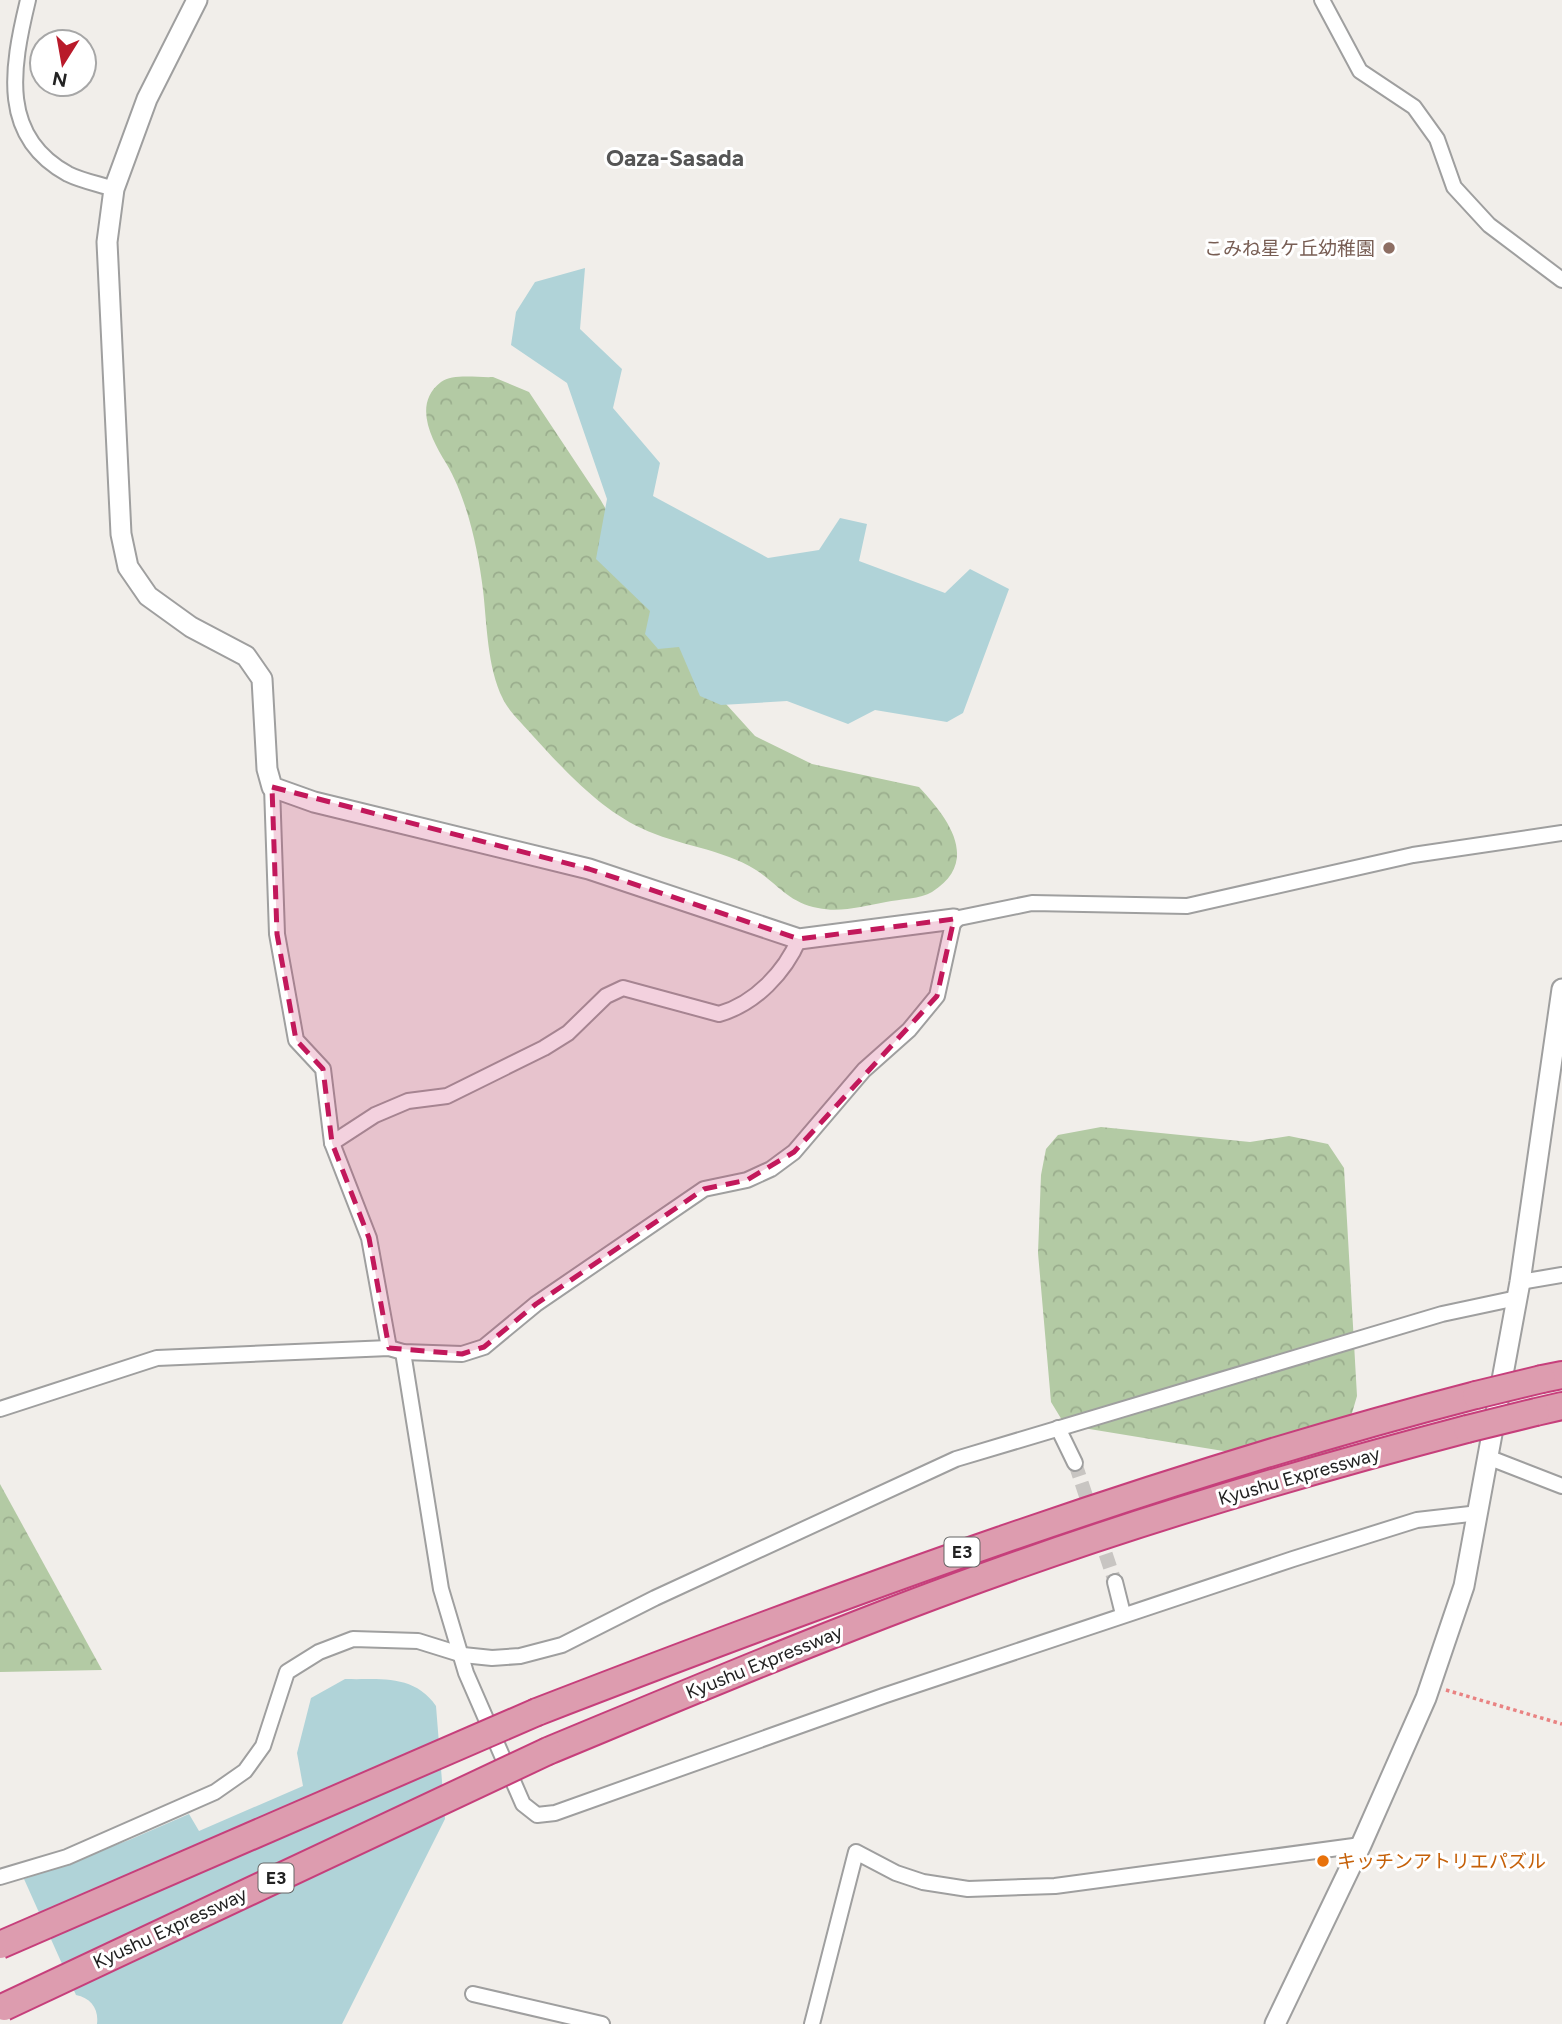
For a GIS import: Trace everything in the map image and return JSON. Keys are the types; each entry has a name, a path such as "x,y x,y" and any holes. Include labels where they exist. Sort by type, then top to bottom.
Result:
{"highway":[{"name":"Kyushu Expressway","path":"0,1945 537,1712 996,1540 1221,1466 1476,1395 1552,1377"},
{"name":"Kyushu Expressway","path":"2,2008 548,1751 761,1662 1007,1569 1229,1496 1466,1429 1562,1406"}],"street":[{"path":"28,0 16,47 9,105 16,132 40,158 68,174 114,189"},
{"path":"197,0 147,99 114,189 107,242 121,534 128,566 148,596 191,627 246,656 262,679 267,769 272,787 277,934 296,1040 323,1069 332,1143 369,1238 388,1348"},
{"path":"1322,0 1360,71 1413,107 1437,139 1454,187 1489,225 1562,281"},
{"path":"272,787 314,802 589,869 799,939 954,919 1032,902 1187,906 1413,855 1562,832"},
{"path":"0,1409 157,1358 388,1348 403,1352 462,1354 484,1347 536,1304 704,1189 747,1180 771,1169 794,1152 864,1070 909,1030 937,996 954,919"},
{"path":"332,1143 375,1115 408,1101 447,1096 544,1048 568,1032 606,996 623,988 719,1014 733,1010 754,996 789,962 799,939"},
{"path":"1275,2024 1361,1845 1430,1685 1464,1586 1490,1458 1519,1290 1562,989"},
{"path":"0,1877 67,1857 215,1792 245,1771 263,1746 288,1672 319,1652 353,1639 418,1641 463,1655 492,1658 520,1656 562,1645 655,1598 956,1459 1442,1314 1562,1275"},
{"path":"403,1352 441,1589 466,1672 523,1804 537,1815 555,1813 625,1786 1123,1614 1417,1520 1479,1513"},
{"path":"1058,1428 1075,1463"},
{"path":"1490,1458 1562,1486"},
{"path":"1115,1582 1123,1614"},
{"path":"812,2024 856,1852 896,1873 923,1882 968,1889 1055,1886 1361,1845"},
{"path":"473,1994 602,2024"}],"path":[{"path":"1430,1685 1562,1724"}],"highlighted area":[{"path":"272,787 589,869 799,939 954,919 937,996 794,1152 747,1180 704,1189 536,1304 484,1347 462,1354 389,1348 369,1238 332,1143 323,1069 296,1040 277,934"}],"green space":[{"path":"493,377 529,392 600,499 707,683 755,736 812,764 919,787 940,812 955,840 955,867 947,880 927,894 843,909 826,909 799,902 743,863 655,834 626,820 583,787 517,718 503,699 494,673 488,645 481,574 470,524 460,492 435,444 426,411 432,391 446,379"},
{"path":"1101,1127 1250,1142 1289,1136 1328,1144 1344,1168 1357,1396 1341,1451 1324,1462 1278,1460 1065,1425 1051,1402 1038,1253 1041,1175 1046,1149 1058,1135"},
{"path":"0,1484 102,1670 0,1672"}],"water":[{"path":"585,268 580,329 622,369 613,408 660,463 653,496 768,558 819,550 840,518 867,524 859,561 945,593 970,569 1009,589 963,713 947,722 875,710 848,724 787,701 721,705 700,696 679,647 658,649 645,634 650,611 596,559 607,499 567,383 511,345 516,312 535,282"},
{"path":"345,1679 407,1684 417,1688 436,1706 445,1819 342,2024 97,2024 93,2005 76,1995 24,1879 129,1840 189,1814 199,1831 303,1786 297,1753 311,1698"}],"tunnel":[{"path":"1075,1463 1092,1514"},
{"path":"1099,1534 1115,1582"}],"place":[{"name":"こみね星ケ丘幼稚園","path":"1389,248"},
{"name":"キッチンアトリエパズル","path":"1323,1861"}],"district":[{"name":"Oaza-Sasada","path":"675,158"}]}
